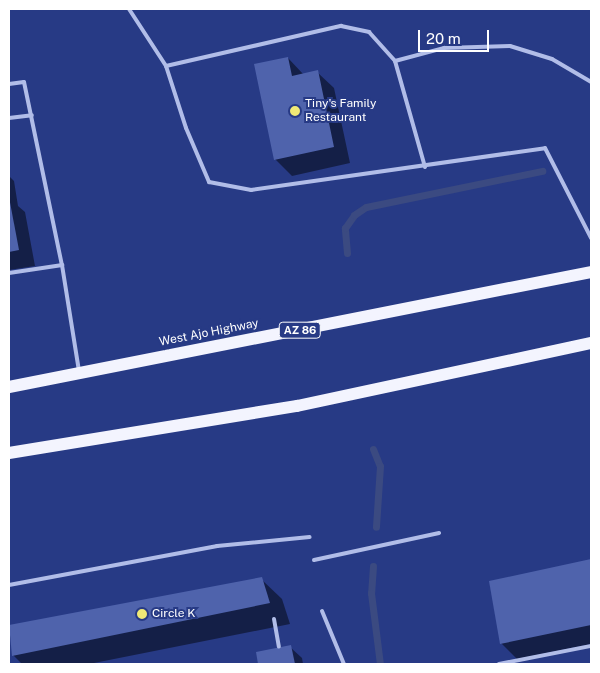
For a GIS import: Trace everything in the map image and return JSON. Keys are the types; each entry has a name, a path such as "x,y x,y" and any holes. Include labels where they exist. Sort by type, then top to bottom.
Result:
{"main road":[{"name":"West Ajo Highway","path":"9,387 591,272"},
{"path":"9,453 297,406 591,343"}],"lane":[{"path":"129,9 166,66 186,128 209,182 251,190 425,167 545,148 591,238"},
{"path":"166,66 341,26 369,32 395,61 425,167"},
{"path":"395,61 444,48 510,46 552,59 591,82"},
{"path":"9,84 24,82 32,115 62,265 79,373"},
{"path":"9,118 32,115"},
{"path":"9,273 62,265"},
{"path":"314,560 439,533"},
{"path":"9,585 217,546 310,537"},
{"path":"322,611 344,664"},
{"path":"274,619 279,647"},
{"path":"500,664 591,646"}],"building":[{"name":"Tiny's Family Restaurant","path":"288,57 292,76 318,70 334,147 274,160 254,64"},
{"path":"9,197 19,250 9,252"},
{"path":"591,559 591,625 500,644 489,581"},
{"name":"Circle K","path":"262,577 270,603 12,656 9,625"},
{"path":"291,645 295,664 258,664 256,652"}],"waterway":[{"path":"347,253 345,228 354,215 366,207 542,171"},
{"path":"373,449 380,466 376,527"},
{"path":"373,566 371,593 380,664"}],"place":[{"name":"Tiny's Family Restaurant","path":"295,111"},
{"name":"Circle K","path":"142,614"}]}
